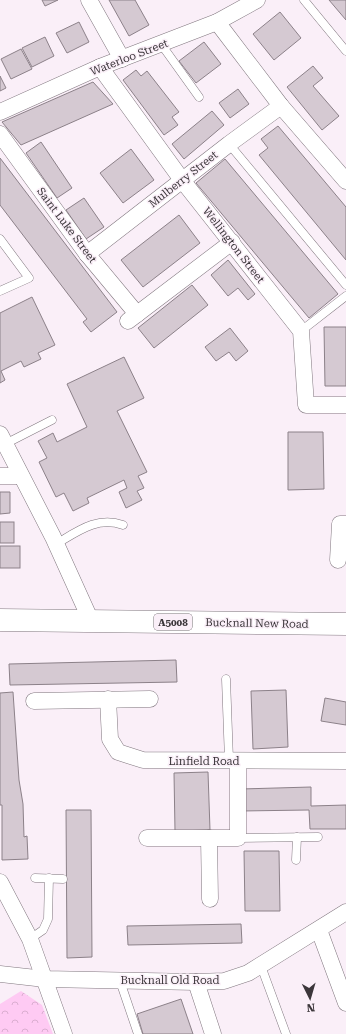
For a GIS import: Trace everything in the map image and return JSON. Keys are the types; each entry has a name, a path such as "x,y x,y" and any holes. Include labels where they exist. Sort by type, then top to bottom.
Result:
{"main road":[{"name":"Bucknall New Road","path":"0,620 346,624"}],"street":[{"path":"89,0 122,59"},
{"name":"Waterloo Street","path":"0,112 100,67 217,22 251,1"},
{"path":"217,22 281,106 346,181"},
{"name":"Wellington Street","path":"100,67 182,180 301,331"},
{"name":"Mulberry Street","path":"87,254 229,144 281,106"},
{"name":"Saint Luke Street","path":"0,134 133,317 232,242"},
{"path":"301,331 306,405 346,405"},
{"path":"2,439 56,544 91,621"},
{"path":"0,476 20,476"},
{"path":"338,560 340,524 346,524"},
{"name":"Linfield Road","path":"108,699 110,739 118,752 143,760 346,761"},
{"path":"34,701 150,699"},
{"path":"147,838 238,838 233,760"},
{"path":"209,838 210,899"},
{"path":"0,882 30,939 64,1034"},
{"name":"Bucknall Old Road","path":"0,974 45,979 196,982 224,981 248,973 261,966 346,912"},
{"path":"319,930 346,1003"},
{"path":"196,982 213,1034"}],"lane":[{"path":"304,0 346,51"},
{"path":"161,44 199,97"},
{"path":"229,144 346,285"},
{"path":"0,239 29,278 0,291"},
{"path":"301,331 346,296"},
{"path":"2,439 52,420"},
{"path":"56,544 95,522 114,521 123,525"},
{"path":"226,679 233,760"},
{"path":"296,860 297,837"},
{"path":"238,838 318,837"},
{"path":"35,878 63,879"},
{"path":"30,939 43,930 48,919 49,878"},
{"path":"261,966 286,1034"},
{"path":"120,980 138,1034"}],"green space":[{"path":"21,991 42,1005 53,1034 0,1034 0,1004"}],"building":[{"path":"42,0 58,0 45,6"},
{"path":"109,0 135,0 149,25 129,36"},
{"path":"329,0 346,0 346,20"},
{"path":"280,12 301,38 274,60 253,34"},
{"path":"79,22 89,42 67,53 56,33"},
{"path":"45,37 54,56 32,67 22,48"},
{"path":"204,42 221,64 196,83 179,61"},
{"path":"21,49 32,69 11,79 1,59"},
{"path":"313,66 323,78 313,86 339,116 322,130 287,87"},
{"path":"136,70 141,76 147,71 179,112 172,117 178,125 164,135 123,80"},
{"path":"0,76 6,88 0,91"},
{"path":"93,82 113,104 21,145 2,122"},
{"path":"238,89 249,104 230,118 219,103"},
{"path":"212,111 224,125 184,159 172,144"},
{"path":"278,126 346,207 346,260 259,155 268,148 261,139"},
{"path":"41,142 72,188 57,198 26,153"},
{"path":"131,149 154,180 123,203 100,173"},
{"path":"0,158 117,312 91,332 83,322 87,319 0,205"},
{"path":"225,159 338,294 309,318 196,183"},
{"path":"84,198 104,227 86,239 66,210"},
{"path":"179,215 200,243 143,287 121,260"},
{"path":"228,260 255,294 248,300 238,288 228,296 211,275"},
{"path":"192,285 208,305 154,348 138,328"},
{"path":"32,297 55,345 38,353 41,359 24,367 21,361 1,371 5,380 0,383 0,313"},
{"path":"324,327 346,327 346,386 325,386"},
{"path":"230,328 248,351 236,361 229,352 216,361 205,347"},
{"path":"124,357 144,398 117,411 147,472 138,476 144,488 137,491 142,500 126,508 119,492 127,488 124,480 87,498 89,503 73,511 64,493 56,497 39,462 47,458 38,441 53,433 57,442 87,427 67,384"},
{"path":"288,432 323,432 324,489 288,490"},
{"path":"0,492 10,492 10,513 0,514"},
{"path":"0,522 14,522 14,543 0,543"},
{"path":"0,546 20,546 20,568 0,568"},
{"path":"176,660 177,682 10,685 9,664"},
{"path":"286,690 288,747 253,749 251,691"},
{"path":"13,692 19,780 23,804 24,837 27,836 28,859 2,860 2,805 0,805 0,693"},
{"path":"325,698 346,702 346,725 321,721"},
{"path":"208,772 210,830 175,831 174,773"},
{"path":"311,787 311,806 346,805 346,829 310,829 309,810 241,811 241,789"},
{"path":"66,810 91,810 92,957 67,958"},
{"path":"244,851 279,851 280,911 245,911"},
{"path":"241,924 242,943 128,945 127,926"},
{"path":"181,999 193,1034 143,1034 137,1014"}]}
